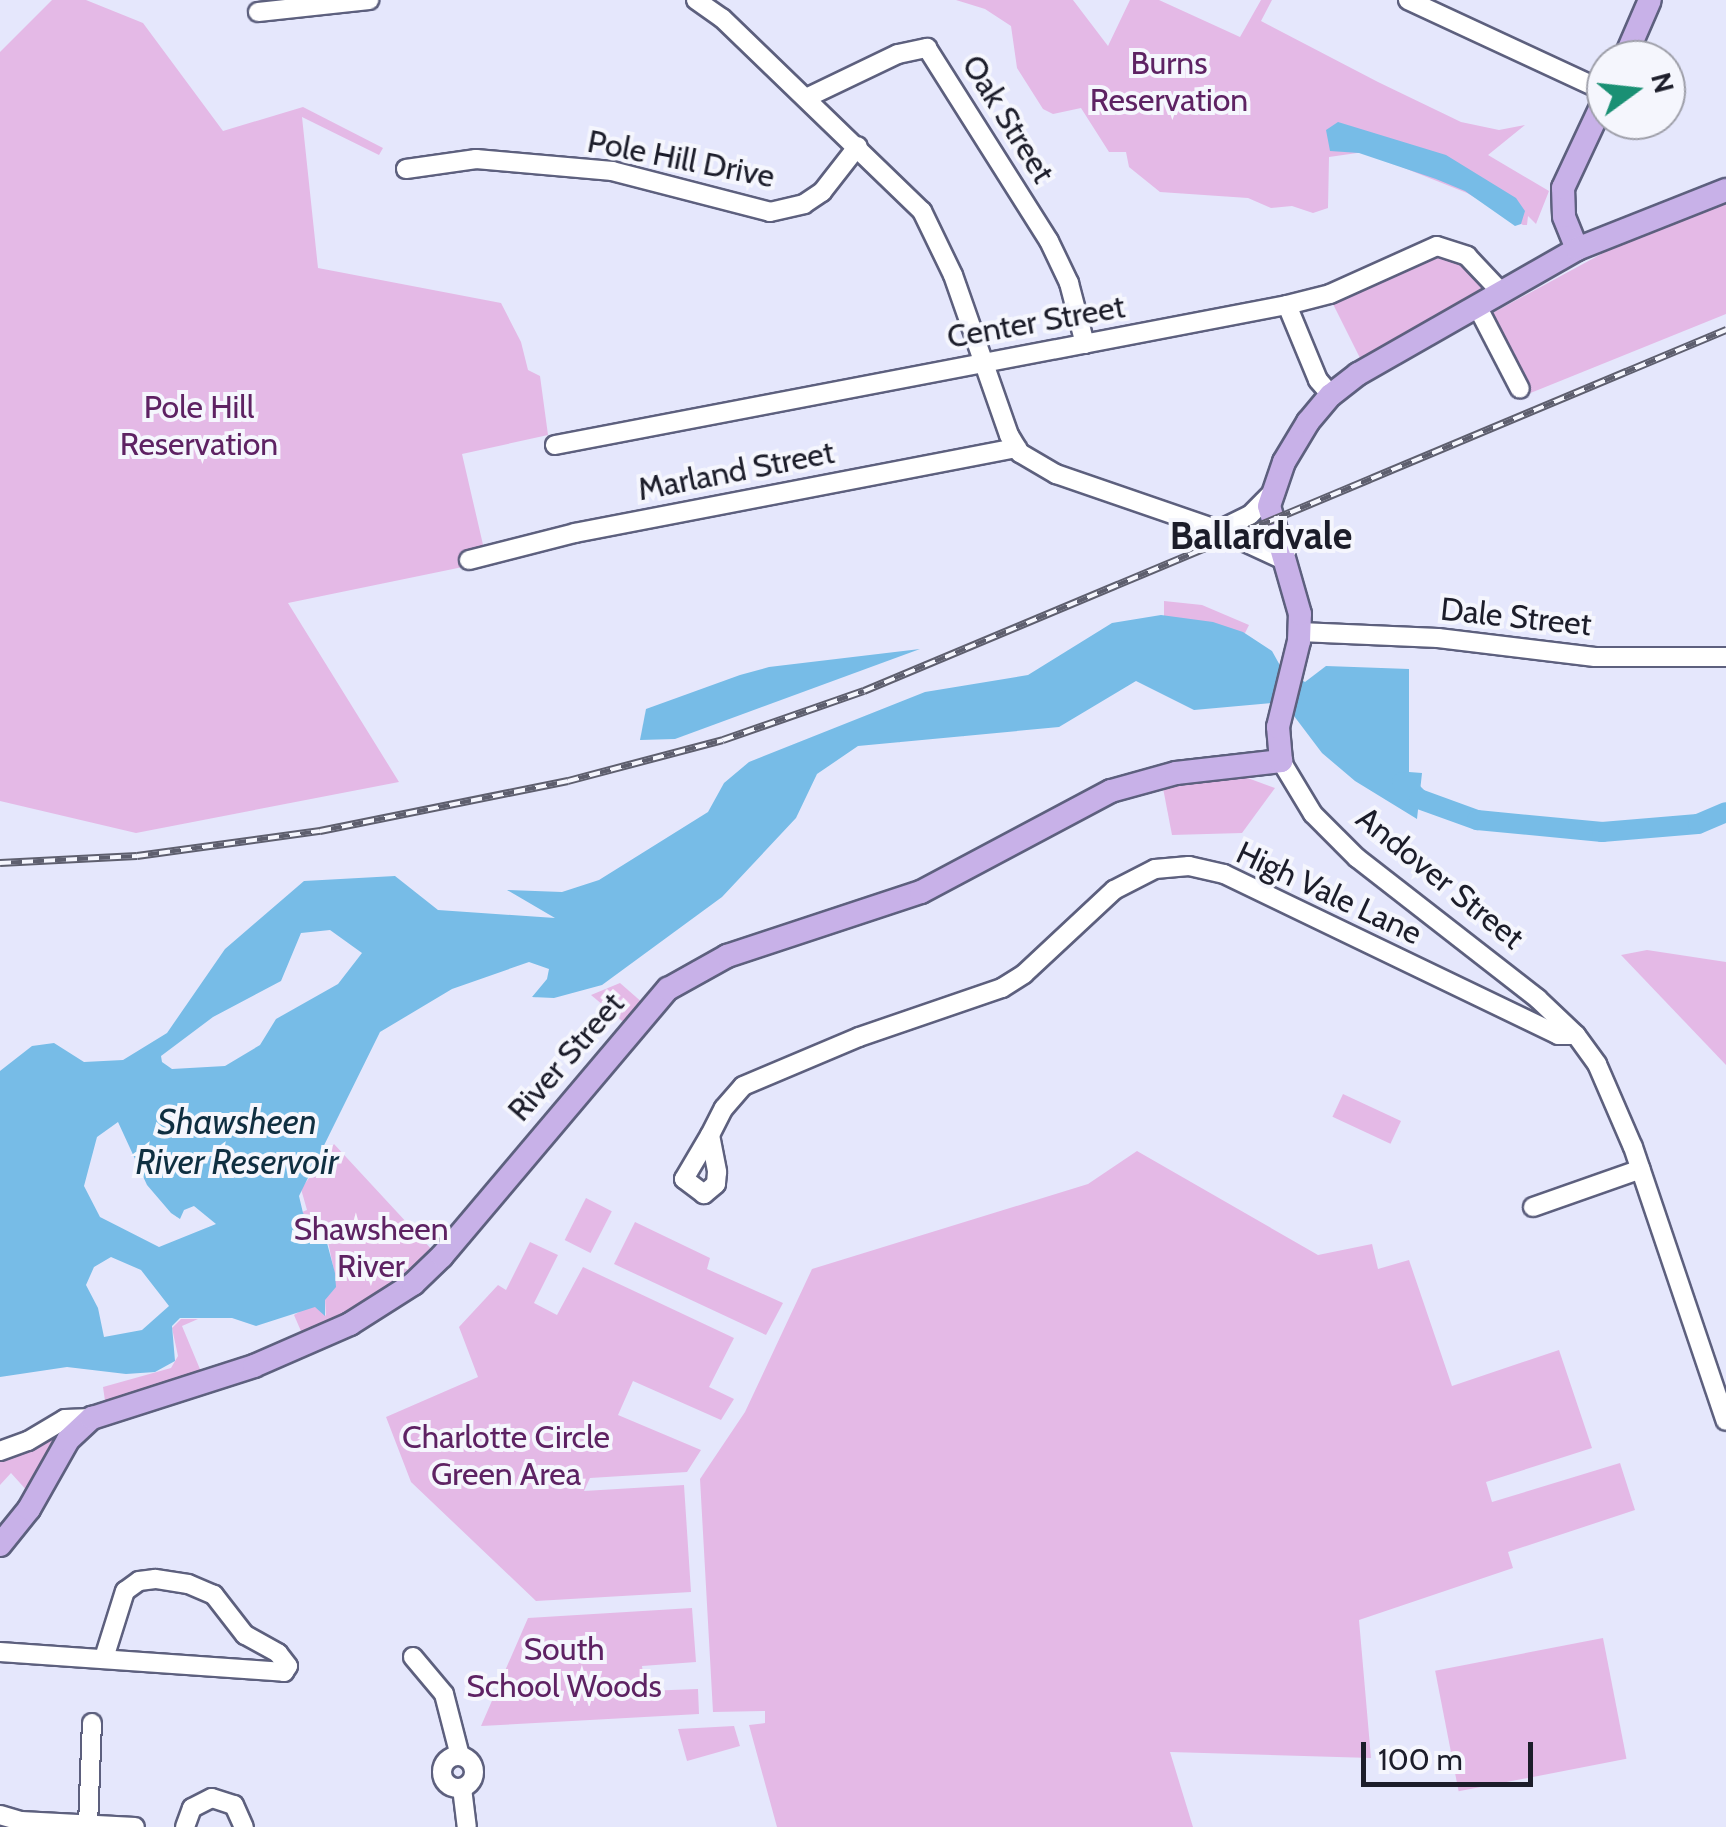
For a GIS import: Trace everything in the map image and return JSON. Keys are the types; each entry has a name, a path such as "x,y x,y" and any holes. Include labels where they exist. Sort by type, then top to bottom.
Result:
{"main road":[{"path":"1633,40 1650,0"},
{"path":"1577,249 1564,216 1564,188 1586,139"},
{"path":"1270,495 1294,443 1331,395 1368,367 1577,249 1726,190"},
{"name":"Andover Street","path":"1270,495 1270,516 1299,602 1300,632 1280,712 1277,740 1281,761"},
{"name":"River Street","path":"92,1418 254,1366 336,1331 396,1297 442,1256 668,989 708,965 920,892 1122,787 1176,773 1281,761"},
{"path":"0,1544 29,1509 68,1440 92,1418"}],"street":[{"path":"258,12 333,7 368,0"},
{"path":"696,0 722,18 892,178 934,230 1017,448 1056,474 1219,530 1286,561"},
{"path":"1408,0 1586,85"},
{"name":"Oak Street","path":"806,98 898,54 927,48 1049,242 1069,283 1085,344"},
{"name":"Pole Hill Drive","path":"406,169 476,159 612,171 770,212 804,204 822,192 858,146"},
{"name":"Center Street","path":"555,445 1287,305 1330,294 1437,246 1466,256 1501,292"},
{"path":"1287,305 1317,378 1331,395"},
{"path":"1477,306 1520,389"},
{"name":"Marland Street","path":"469,560 594,529 1017,448"},
{"path":"1219,530 1250,515 1270,495"},
{"name":"Dale Street","path":"1300,632 1438,638 1595,657 1726,657"},
{"name":"Andover Street","path":"1281,761 1302,799 1357,858 1521,985 1576,1035 1603,1076 1641,1169 1726,1421"},
{"name":"High Vale Lane","path":"710,1134 717,1172 711,1192 704,1194 684,1179 724,1108 743,1086 859,1037 1002,988 1024,974 1114,890 1155,869 1189,866 1224,874 1558,1035 1576,1035"},
{"path":"1533,1207 1641,1169"},
{"path":"0,1451 28,1442 65,1419 92,1418"},
{"path":"0,1652 284,1672 288,1666 285,1659 245,1635 219,1600 177,1581 139,1580 125,1591 104,1658"},
{"path":"414,1657 448,1703 460,1756 470,1760 475,1772 472,1781 462,1788 467,1827"},
{"path":"88,1824 92,1722"},
{"path":"186,1827 192,1808 212,1798 234,1805 244,1827"},
{"path":"0,1815 21,1821 135,1827"}],"green space":[{"name":"Pole Hill Reservation","path":"52,0 86,0 143,23 223,131 303,107 383,148 379,155 302,117 318,268 501,303 521,342 528,370 540,376 548,435 462,454 487,562 288,603 399,782 136,833 0,801 0,52"},
{"name":"Burns Reservation","path":"956,0 1073,0 1108,46 1130,0 1159,0 1240,37 1261,0 1272,0 1261,21 1378,82 1461,122 1499,130 1525,125 1488,155 1549,191 1536,224 1528,216 1527,225 1523,225 1467,193 1364,152 1329,157 1328,208 1313,213 1292,206 1271,208 1248,198 1160,192 1129,167 1126,152 1109,152 1081,108 1053,114 1043,109 1017,68 1011,26 985,9"},
{"path":"1726,204 1726,314 1528,394 1487,316 1616,246"},
{"path":"1433,254 1461,263 1485,292 1361,360 1333,304"},
{"path":"1164,601 1202,605 1249,625 1245,633 1164,617"},
{"path":"1245,777 1275,788 1242,833 1172,835 1163,788"},
{"path":"1647,950 1726,962 1726,1065 1621,955"},
{"path":"620,983 644,1004 627,1025 591,995"},
{"path":"1343,1094 1401,1121 1390,1144 1332,1117"},
{"name":"Shawsheen River","path":"334,1144 434,1252 418,1267 304,1338 294,1315 315,1302 326,1316 325,1299 336,1280 327,1237 309,1228 302,1212 307,1210 301,1189"},
{"path":"1137,1151 1318,1255 1372,1244 1378,1269 1409,1260 1452,1386 1559,1350 1592,1448 1486,1482 1492,1502 1620,1463 1635,1510 1508,1552 1513,1568 1359,1620 1371,1758 1170,1752 1193,1827 777,1827 749,1725 765,1723 765,1711 713,1712 700,1479 745,1412 812,1269 1088,1184"},
{"path":"586,1198 612,1211 591,1253 565,1240"},
{"path":"635,1222 710,1258 707,1269 783,1303 766,1335 614,1264"},
{"name":"Charlotte Circle Green Area","path":"530,1242 558,1255 534,1303 557,1315 583,1267 734,1338 709,1387 734,1399 721,1420 633,1381 618,1415 701,1450 687,1472 590,1478 584,1491 684,1485 691,1592 536,1601 411,1482 386,1417 478,1377 459,1327 498,1285 506,1290"},
{"path":"181,1319 198,1319 182,1326 202,1374 105,1401 103,1387 171,1368 178,1356 172,1328"},
{"path":"73,1421 29,1493 11,1473 0,1485 0,1444"},
{"name":"South School Woods","path":"692,1608 696,1662 642,1666 645,1691 698,1689 699,1714 481,1726 528,1618"},
{"path":"1603,1638 1626,1759 1459,1791 1435,1671"},
{"path":"734,1726 740,1746 687,1761 678,1729"}],"water":[{"path":"1338,122 1446,155 1516,198 1525,211 1521,224 1515,226 1465,191 1436,179 1359,153 1330,151 1326,130"},
{"name":"Shawsheen River Reservoir","path":"1161,615 1213,622 1243,632 1272,651 1282,669 1305,682 1326,666 1409,669 1409,772 1422,773 1417,819 1355,781 1322,753 1294,716 1273,703 1194,710 1136,681 1059,727 858,746 817,774 796,818 722,897 602,985 554,998 532,997 547,979 549,969 529,962 452,989 380,1032 299,1196 303,1213 327,1243 335,1273 336,1287 325,1300 325,1316 315,1307 256,1326 232,1318 180,1318 172,1326 175,1361 155,1372 126,1374 67,1367 0,1377 0,1071 32,1046 54,1043 84,1062 123,1060 167,1033 225,949 304,881 395,876 438,910 555,918 507,890 562,892 599,880 708,812 724,783 749,762 925,692 1028,675 1112,623","holes":["330,930 362,953 338,984 276,1019 260,1045 225,1066 172,1069 162,1062 161,1056 213,1017 281,981 301,933","118,1122 147,1185 171,1213 180,1219 184,1210 194,1206 216,1224 159,1247 100,1217 84,1186 97,1137","111,1257 141,1270 169,1306 142,1330 104,1337 98,1308 86,1285 94,1267"]},
{"path":"920,649 675,739 640,740 646,709 740,675 769,667"}],"waterway":[{"name":"Shawsheen River","path":"1402,782 1419,799 1477,820 1602,832 1698,824 1726,812"}],"railway":[{"path":"0,863 137,856 320,831 568,781 723,740 864,691 1726,330"}],"district":[{"name":"Ballardvale","path":"1261,536"}]}
